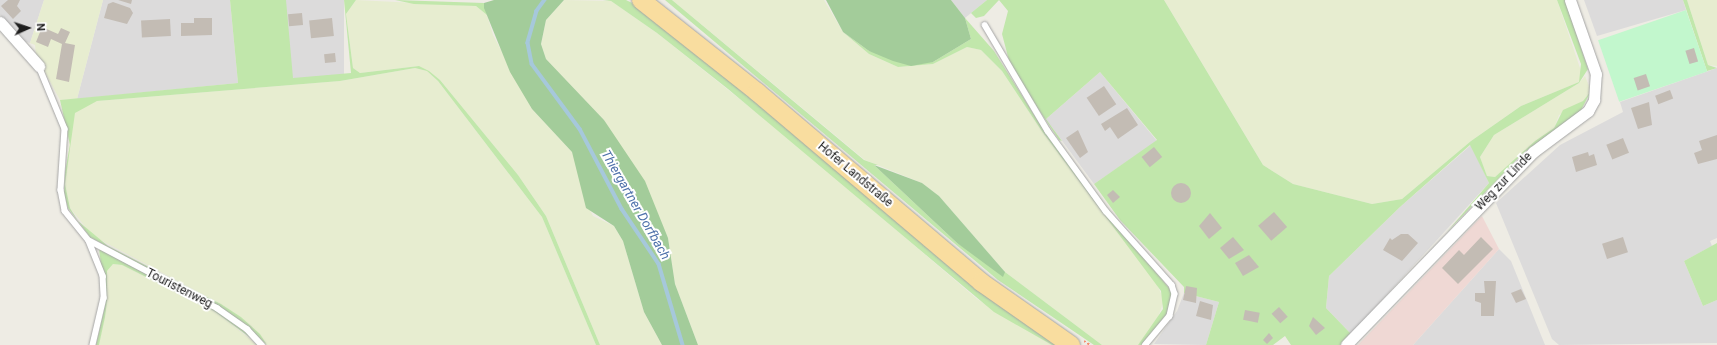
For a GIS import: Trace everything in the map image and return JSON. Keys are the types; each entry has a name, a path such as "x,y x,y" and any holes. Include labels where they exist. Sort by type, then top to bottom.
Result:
{"main road":[{"name":"Hofer Landstraße","path":"641,0 757,92 981,282 1071,345"}],"street":[{"name":"Weg zur Linde","path":"1346,345 1522,162 1588,111 1594,100 1596,74 1570,0"},
{"path":"0,22 39,66"}],"lane":[{"path":"985,25 1048,131 1106,211 1172,285 1175,294 1170,316 1146,345"},
{"path":"39,66 66,129 61,190 65,211 90,241 103,283 100,321 94,345"},
{"name":"Touristenweg","path":"90,241 217,308 247,329 262,345"}],"shaded area":[{"path":"0,0 44,0 30,43 23,41 0,15"},
{"path":"103,0 230,0 238,83 77,99"},
{"path":"286,0 344,0 344,78 286,78"},
{"path":"951,0 987,0 965,18"},
{"path":"1584,0 1683,0 1686,10 1597,36"},
{"path":"1717,68 1717,238 1710,241 1712,246 1684,261 1703,306 1717,300 1717,343 1559,345 1552,339 1496,203 1560,145 1623,112 1620,102"},
{"path":"1100,72 1157,141 1094,184 1046,119"},
{"path":"1471,145 1489,183 1351,334 1326,308 1329,276 1400,207"},
{"path":"1482,216 1499,249 1413,345 1358,345"},
{"path":"1499,249 1511,261 1545,345 1413,345"},
{"path":"1184,293 1219,302 1206,345 1154,344 1177,311"}],"green space":[{"path":"44,0 103,0 77,99 60,100 36,56 35,45 30,43"},
{"path":"230,0 286,0 293,78 351,73 344,0 356,0 346,14 353,68 360,73 419,66 429,71 440,80 518,175 546,216 600,345 596,345 542,217 438,81 427,71 415,68 340,81 97,101 75,113 65,184 70,208 78,221 108,246 221,304 241,317 260,334 267,345 241,321 90,237 68,208 64,195 65,172 70,145 60,100 238,83"},
{"path":"356,0 476,6 487,15 493,35 532,109 572,152 582,177 583,196 593,216 614,226 623,241 644,312 662,345 600,345 546,216 518,175 440,80 419,66 360,73 353,68 346,14"},
{"path":"395,0 484,3 487,15 476,6 414,4"},
{"path":"494,0 564,0 546,20 541,44 546,59 604,120 645,181 668,238 675,284 698,345 662,345 644,312 623,241 614,226 586,208 572,152 532,109 510,72 484,8 484,3"},
{"path":"564,0 611,1 657,33 796,144 977,299 1052,345 698,345 675,284 668,238 604,120 546,59 541,44 546,20"},
{"path":"603,0 626,0 634,4 1062,345 1052,345 994,312 728,89 657,33 611,1"},
{"path":"665,0 672,0 864,160 878,165 874,165 957,243 1005,272 1102,345 1094,345 998,280"},
{"path":"672,0 824,0 843,32 869,54 898,67 933,64 967,47 981,50 1002,71 1041,130 1155,280 1164,300 1156,323 1138,345 1102,345 1005,272 939,196 922,183 865,160"},
{"path":"826,0 951,0 965,18 971,39 933,62 911,66 893,61 869,51 843,32"},
{"path":"987,0 999,0 984,16 976,18 971,13"},
{"path":"999,0 1164,0 1263,165 1293,184 1372,204 1402,199 1471,141 1521,106 1579,82 1581,64 1557,0 1565,0 1588,69 1579,83 1494,135 1480,157 1487,176 1495,177 1535,141 1554,128 1563,110 1583,101 1591,91 1580,112 1523,153 1446,233 1489,183 1470,145 1400,207 1329,276 1326,308 1351,334 1340,345 1291,345 1285,336 1273,345 1206,345 1219,302 1184,293 1184,287 1120,220 1094,184 1157,140 1100,72 1046,119 1062,141 1059,140 1011,68 1002,34 1008,11"},
{"path":"1164,0 1557,0 1582,74 1579,82 1521,106 1471,141 1402,199 1372,204 1293,184 1263,165"},
{"path":"1683,0 1687,0 1708,65 1717,68 1707,71"},
{"path":"1687,0 1717,0 1717,66 1708,65"},
{"path":"1686,10 1707,71 1619,102 1598,40"},
{"path":"965,18 994,51 1043,129 1107,214 1169,288 1172,295 1168,312 1142,345 1138,345 1163,309 1161,291 1041,130 1002,71 981,50 967,47 933,64 898,67 869,54 843,32 869,51 933,62 971,39"},
{"path":"415,68 427,71 438,81 542,217 596,345 267,345 241,317 221,304 93,236 70,208 65,184 71,127 75,113 83,106 97,101 340,81"},
{"path":"1585,76 1591,91 1583,101 1559,115 1554,128 1495,177 1487,176 1480,157 1494,135 1579,83"},
{"path":"874,165 922,183 939,196 1005,272 1003,277 957,243"},
{"path":"1717,243 1717,300 1703,306 1684,261"},
{"path":"99,249 215,310 245,330 260,345 214,311 122,265 113,264 107,271 107,301 105,317 99,345 96,345 106,301"},
{"path":"113,264 122,265 214,311 258,345 99,345 107,301 107,271"}],"building":[{"path":"8,0 20,0 17,6 21,11 13,19 1,6"},
{"path":"118,0 132,0 131,4"},
{"path":"113,2 130,8 133,13 127,24 104,18 108,4"},
{"path":"302,13 303,25 289,26 288,14"},
{"path":"194,18 212,18 212,35 181,36 181,23 194,23"},
{"path":"332,18 334,36 311,38 309,20"},
{"path":"170,19 171,36 142,37 141,21"},
{"path":"42,27 58,34 61,28 70,32 65,43 75,45 69,82 56,79 62,44 51,39 48,47 36,42"},
{"path":"1694,48 1698,61 1689,64 1685,51"},
{"path":"335,53 336,62 325,63 324,54"},
{"path":"1646,74 1650,86 1638,90 1634,78"},
{"path":"1104,86 1116,104 1099,116 1087,98"},
{"path":"1670,90 1673,98 1658,104 1655,96"},
{"path":"1649,102 1652,125 1638,129 1631,108"},
{"path":"1127,108 1138,125 1118,139 1110,127 1105,131 1101,124"},
{"path":"1078,130 1088,152 1080,158 1066,138"},
{"path":"1717,135 1717,159 1698,164 1694,153 1702,150 1699,141"},
{"path":"1623,138 1629,153 1612,160 1606,145"},
{"path":"1154,147 1162,157 1150,167 1142,157"},
{"path":"1588,152 1589,156 1594,154 1597,165 1576,172 1572,157"},
{"path":"1181,183 1188,186 1191,193 1188,200 1181,203 1174,200 1171,193 1174,186"},
{"path":"1113,190 1120,197 1113,203 1107,195"},
{"path":"1274,212 1287,227 1271,241 1258,226"},
{"path":"1210,213 1222,228 1209,239 1199,226"},
{"path":"1401,234 1408,234 1418,243 1402,261 1383,250 1390,238 1392,240"},
{"path":"1233,237 1244,250 1229,259 1220,248"},
{"path":"1481,237 1493,249 1458,284 1442,268 1459,250 1464,255"},
{"path":"1623,237 1628,252 1607,259 1602,244"},
{"path":"1249,255 1259,267 1243,276 1235,263"},
{"path":"1484,281 1496,281 1494,316 1481,316 1481,303 1475,301 1475,293 1485,293"},
{"path":"1186,286 1197,288 1196,303 1183,300"},
{"path":"1521,289 1526,299 1516,303 1511,293"},
{"path":"1200,301 1213,305 1211,320 1196,316"},
{"path":"1279,307 1288,317 1280,323 1272,314"},
{"path":"1245,310 1260,313 1258,323 1243,320"},
{"path":"1313,317 1325,328 1316,335 1309,326"},
{"path":"1269,333 1273,338 1267,344 1263,340"}],"waterway":[{"name":"Thiergartner Dorfbach","path":"545,0 537,11 528,43 532,64 580,129 622,209 659,264 683,345"}]}
